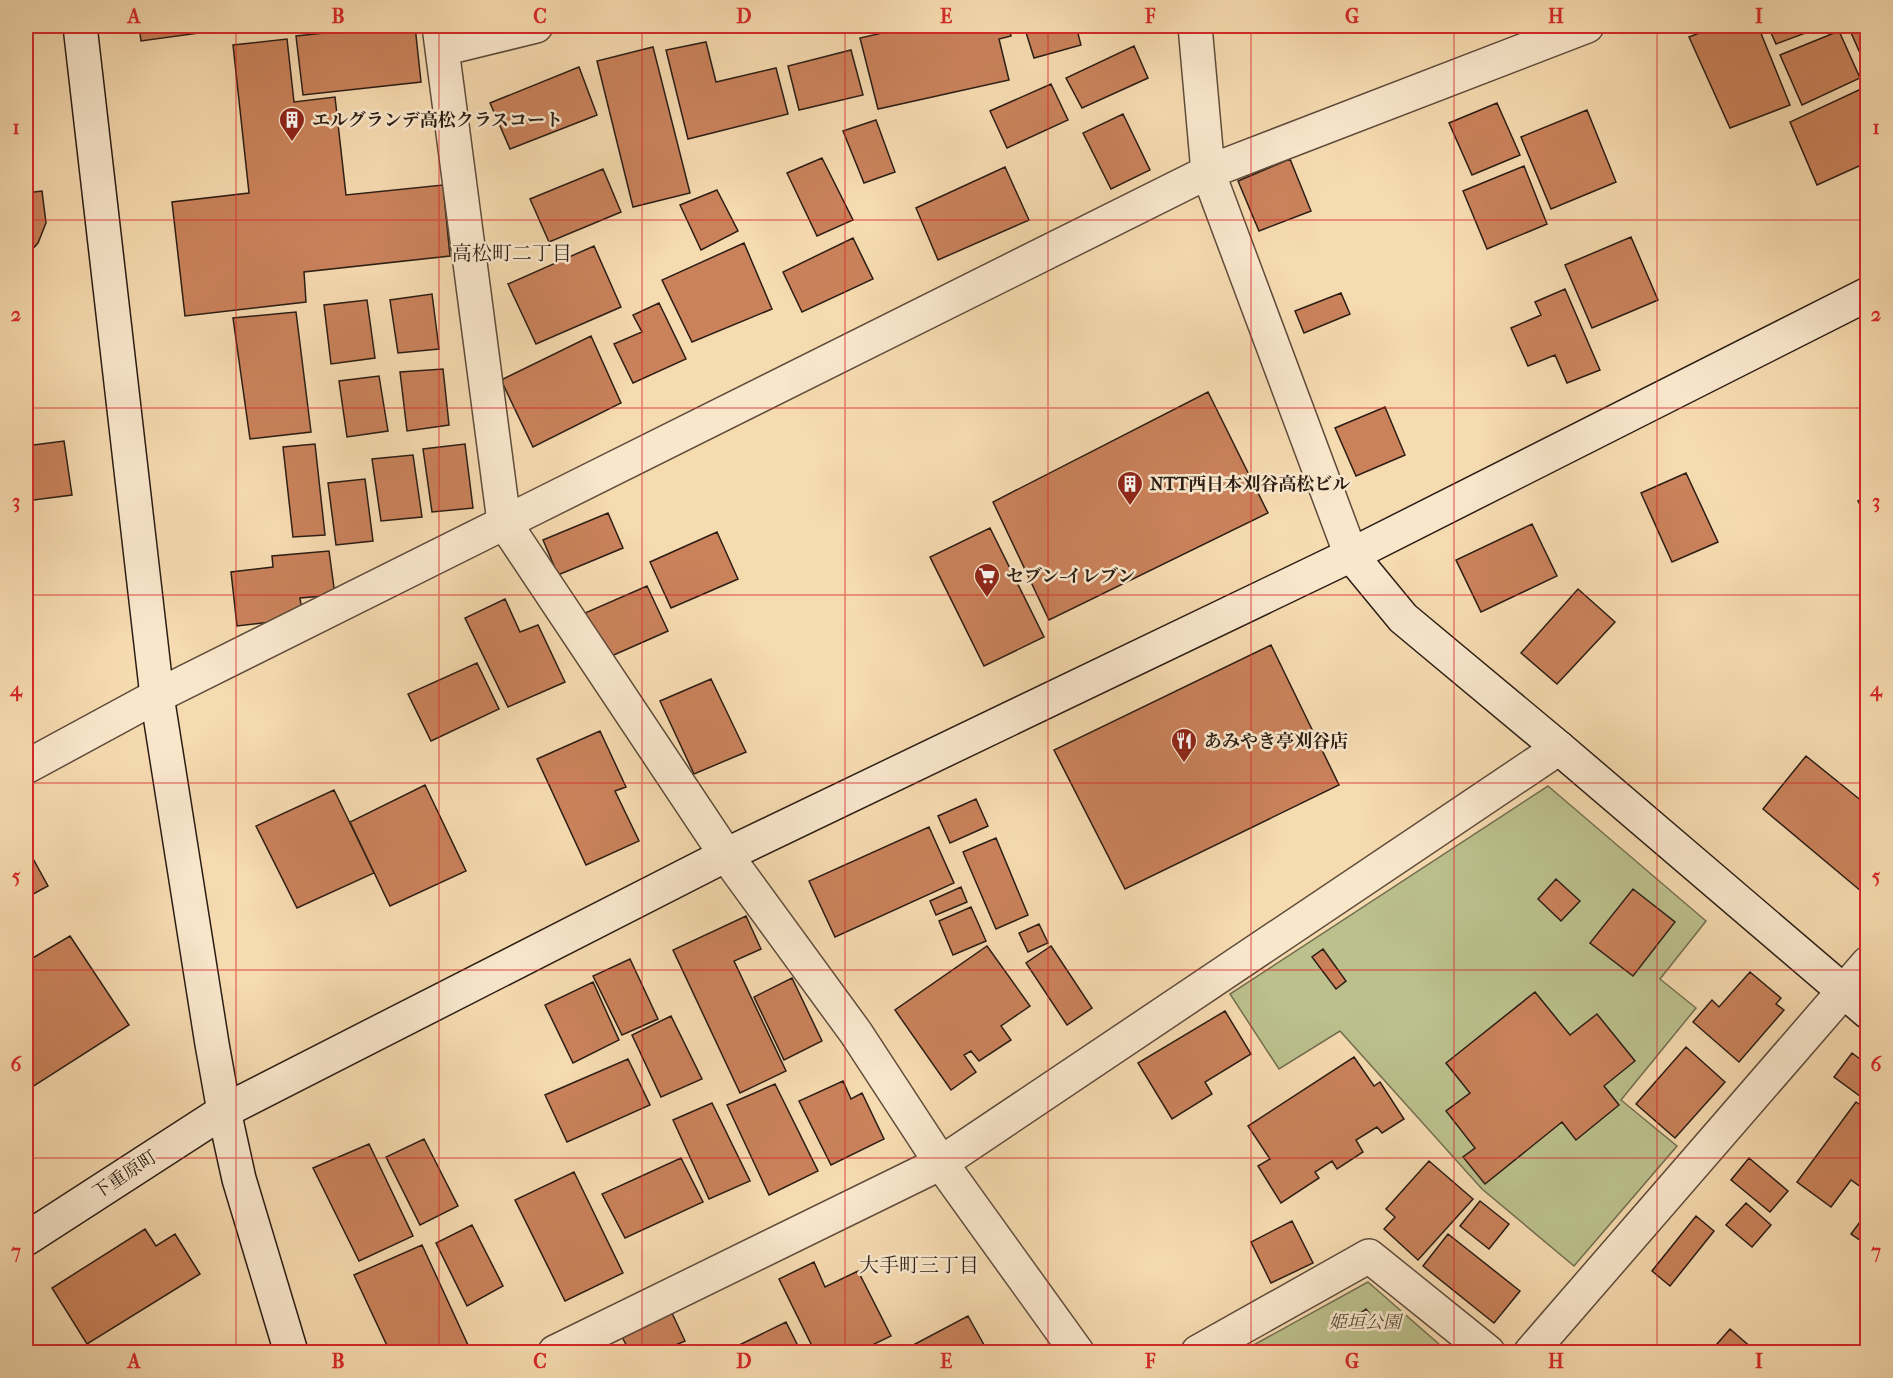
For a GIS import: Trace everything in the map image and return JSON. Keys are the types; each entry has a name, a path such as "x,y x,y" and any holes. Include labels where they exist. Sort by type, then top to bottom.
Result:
{"street":[{"path":"80,26 157,696 212,1044 239,1179 291,1353"},
{"path":"536,26 440,37 504,522 726,855 856,1033 941,1164 1077,1353"},
{"path":"1195,26 1208,172 1351,555 1403,618 1856,1001"},
{"path":"26,766 157,696 1208,172 1587,26"},
{"name":"下重原町","path":"26,1239 224,1111 726,855 1351,555 1868,294"},
{"path":"555,1353 941,1164 1559,748"},
{"path":"1531,1353 1856,1001 1868,963"},
{"path":"1198,1353 1369,1256 1488,1353"}],"green space":[{"path":"1548,786 1706,921 1660,979 1696,1008 1621,1100 1677,1146 1574,1266 1482,1189 1340,1031 1279,1069 1230,994"},
{"name":"姫垣公園","path":"1368,1282 1448,1352 1241,1352"}],"building":[{"path":"139,26 250,26 141,41"},
{"path":"391,26 415,26 421,82 303,95 296,36"},
{"path":"913,26 1009,26 1011,36 999,39 1009,80 878,109 860,38"},
{"path":"1024,26 1076,26 1081,45 1034,58"},
{"path":"1093,26 1122,26 1095,33"},
{"path":"1718,26 1758,26 1790,105 1730,128 1689,37"},
{"path":"1768,26 1824,26 1776,44"},
{"path":"1848,26 1868,26 1868,71"},
{"path":"1839,31 1860,78 1802,105 1780,55"},
{"name":"エルグランデ高松クラスコート","path":"287,39 294,102 335,97 346,195 443,185 450,256 304,272 306,302 185,316 172,202 249,193 233,45"},
{"path":"706,42 716,82 776,68 788,114 688,139 666,50"},
{"path":"1134,46 1148,78 1082,108 1066,78"},
{"path":"653,47 690,193 633,207 597,61"},
{"path":"851,50 863,95 799,110 788,66"},
{"path":"579,67 597,115 510,149 490,103"},
{"path":"1051,84 1068,120 1007,148 990,111"},
{"path":"1861,89 1868,104 1868,162 1817,185 1790,122"},
{"path":"1497,103 1520,155 1472,175 1449,123"},
{"path":"1587,110 1616,182 1551,209 1521,137"},
{"path":"1123,114 1150,170 1111,189 1083,133"},
{"path":"876,120 895,172 864,183 843,131"},
{"path":"822,158 853,220 817,236 787,173"},
{"path":"1290,159 1311,211 1259,231 1238,181"},
{"path":"1524,166 1547,224 1487,249 1463,191"},
{"path":"1005,167 1029,220 938,260 916,208"},
{"path":"603,169 621,212 549,242 530,199"},
{"path":"717,190 738,231 701,250 680,205"},
{"path":"42,191 46,223 38,243 26,256 26,193"},
{"path":"1631,237 1658,300 1592,328 1565,265"},
{"path":"853,238 873,279 802,312 783,272"},
{"path":"744,243 772,309 692,342 662,280"},
{"path":"594,246 621,307 536,344 508,284"},
{"path":"1565,289 1600,370 1567,383 1555,355 1528,366 1511,328 1541,315 1535,302"},
{"path":"1341,293 1350,314 1304,333 1295,311"},
{"path":"432,294 439,349 398,353 390,300"},
{"path":"367,300 375,358 331,364 324,305"},
{"path":"659,303 686,359 633,383 614,344 642,332 633,315"},
{"path":"296,312 311,432 250,439 233,318"},
{"path":"591,336 621,403 533,447 501,380"},
{"path":"443,369 449,425 407,431 400,372"},
{"path":"379,376 388,431 347,437 339,381"},
{"name":"NTT西日本刈谷高松ビル","path":"1208,392 1268,513 1049,620 993,502"},
{"path":"1385,407 1405,455 1356,476 1335,428"},
{"path":"64,441 72,495 26,501 26,446"},
{"path":"315,444 325,535 293,537 283,447"},
{"path":"465,444 473,508 432,512 423,449"},
{"path":"413,455 422,517 381,521 372,459"},
{"path":"1686,473 1718,542 1672,562 1641,493"},
{"path":"365,479 373,541 336,545 328,483"},
{"path":"1868,497 1868,520 1858,501"},
{"path":"608,513 623,548 558,575 543,540"},
{"path":"1532,524 1557,576 1481,612 1456,560"},
{"path":"990,528 1044,637 984,666 930,557"},
{"path":"717,532 738,579 671,608 650,562"},
{"path":"329,551 335,595 300,598 303,618 237,626 231,572 273,567 272,556"},
{"path":"647,586 668,631 607,658 585,613"},
{"path":"1578,589 1615,622 1557,684 1521,653"},
{"path":"505,599 520,632 538,625 565,682 508,707 465,618"},
{"path":"1271,645 1339,785 1125,889 1054,750"},
{"path":"477,663 499,709 431,741 408,694"},
{"path":"711,679 746,752 694,774 660,701"},
{"path":"600,731 626,787 615,791 639,841 586,865 537,759"},
{"path":"1806,756 1868,806 1868,897 1763,809"},
{"path":"425,785 466,871 390,906 350,822"},
{"path":"334,790 374,873 297,908 256,826"},
{"path":"976,799 988,826 950,843 938,816"},
{"path":"929,827 954,883 835,937 809,881"},
{"path":"996,838 1028,915 996,929 963,852"},
{"path":"26,846 48,886 26,898"},
{"path":"1556,879 1580,901 1561,921 1538,899"},
{"path":"961,887 967,902 936,915 930,901"},
{"path":"1633,889 1675,922 1633,976 1590,943"},
{"path":"971,907 986,941 953,955 939,921"},
{"path":"746,916 761,949 734,961 786,1071 740,1093 673,950"},
{"path":"1039,924 1048,943 1028,952 1019,933"},
{"path":"70,936 129,1025 26,1091 26,962"},
{"path":"987,946 1030,1006 1001,1026 1011,1040 979,1061 971,1051 964,1055 976,1072 951,1090 895,1010"},
{"path":"1051,946 1092,1008 1067,1025 1026,963"},
{"path":"1323,949 1346,981 1336,989 1312,957"},
{"path":"630,959 658,1019 622,1035 593,976"},
{"path":"1750,972 1781,998 1776,1004 1784,1010 1739,1062 1693,1022 1712,1000 1719,1007"},
{"path":"792,978 822,1041 784,1060 754,997"},
{"path":"593,982 619,1040 573,1063 545,1005"},
{"path":"1535,992 1570,1035 1597,1014 1635,1061 1604,1086 1619,1105 1576,1140 1562,1122 1485,1184 1463,1157 1475,1148 1446,1111 1470,1093 1446,1063"},
{"path":"1225,1011 1251,1054 1205,1082 1212,1094 1172,1119 1138,1063"},
{"path":"671,1016 702,1079 661,1097 632,1035"},
{"path":"1686,1047 1725,1082 1675,1138 1636,1104"},
{"path":"1852,1053 1868,1065 1868,1102 1834,1077"},
{"path":"1354,1057 1374,1086 1380,1082 1404,1119 1382,1133 1377,1127 1356,1140 1363,1152 1337,1169 1332,1161 1315,1172 1319,1178 1281,1203 1258,1166 1270,1159 1248,1126"},
{"path":"628,1059 650,1105 567,1142 545,1095"},
{"path":"843,1081 851,1099 862,1093 884,1139 831,1165 799,1101"},
{"path":"775,1084 818,1171 769,1195 727,1105"},
{"path":"1856,1102 1868,1110 1868,1192 1851,1180 1831,1207 1797,1182"},
{"path":"712,1103 750,1181 709,1199 673,1120"},
{"path":"424,1139 458,1206 420,1225 386,1157"},
{"path":"369,1144 413,1236 359,1261 313,1168"},
{"path":"681,1158 703,1202 625,1238 602,1194"},
{"path":"1749,1158 1788,1191 1770,1212 1731,1180"},
{"path":"1429,1161 1473,1199 1418,1260 1384,1229 1395,1217 1386,1209"},
{"path":"574,1172 623,1273 565,1301 515,1200"},
{"path":"1480,1201 1509,1224 1489,1249 1460,1226"},
{"path":"1746,1203 1771,1225 1752,1247 1726,1225"},
{"path":"1868,1211 1868,1245 1867,1245 1851,1234"},
{"path":"1696,1216 1714,1231 1670,1286 1652,1271"},
{"path":"1292,1221 1313,1263 1271,1283 1251,1242"},
{"path":"472,1225 503,1286 467,1306 436,1243"},
{"path":"145,1229 156,1246 175,1234 200,1274 87,1344 52,1288"},
{"path":"1448,1234 1520,1291 1494,1323 1423,1266"},
{"path":"422,1245 468,1345 450,1352 390,1352 354,1275"},
{"path":"814,1262 825,1287 858,1271 891,1336 858,1352 815,1352 779,1279"},
{"path":"1366,1309 1373,1319 1365,1325 1358,1315"},
{"path":"671,1311 685,1341 659,1352 630,1352 621,1335"},
{"path":"968,1316 988,1352 900,1352"},
{"path":"786,1322 801,1352 733,1352 731,1349"},
{"path":"1730,1329 1753,1349 1749,1352 1710,1352"}],"place":[{"name":"エルグランデ高松クラスコート","path":"292,143"},
{"name":"NTT西日本刈谷高松ビル","path":"1130,507"},
{"name":"セブン-イレブン","path":"987,599"},
{"name":"あみやき亭刈谷店","path":"1184,764"}],"district":[{"name":"高松町二丁目","path":"512,253"},
{"name":"大手町三丁目","path":"919,1265"}]}
